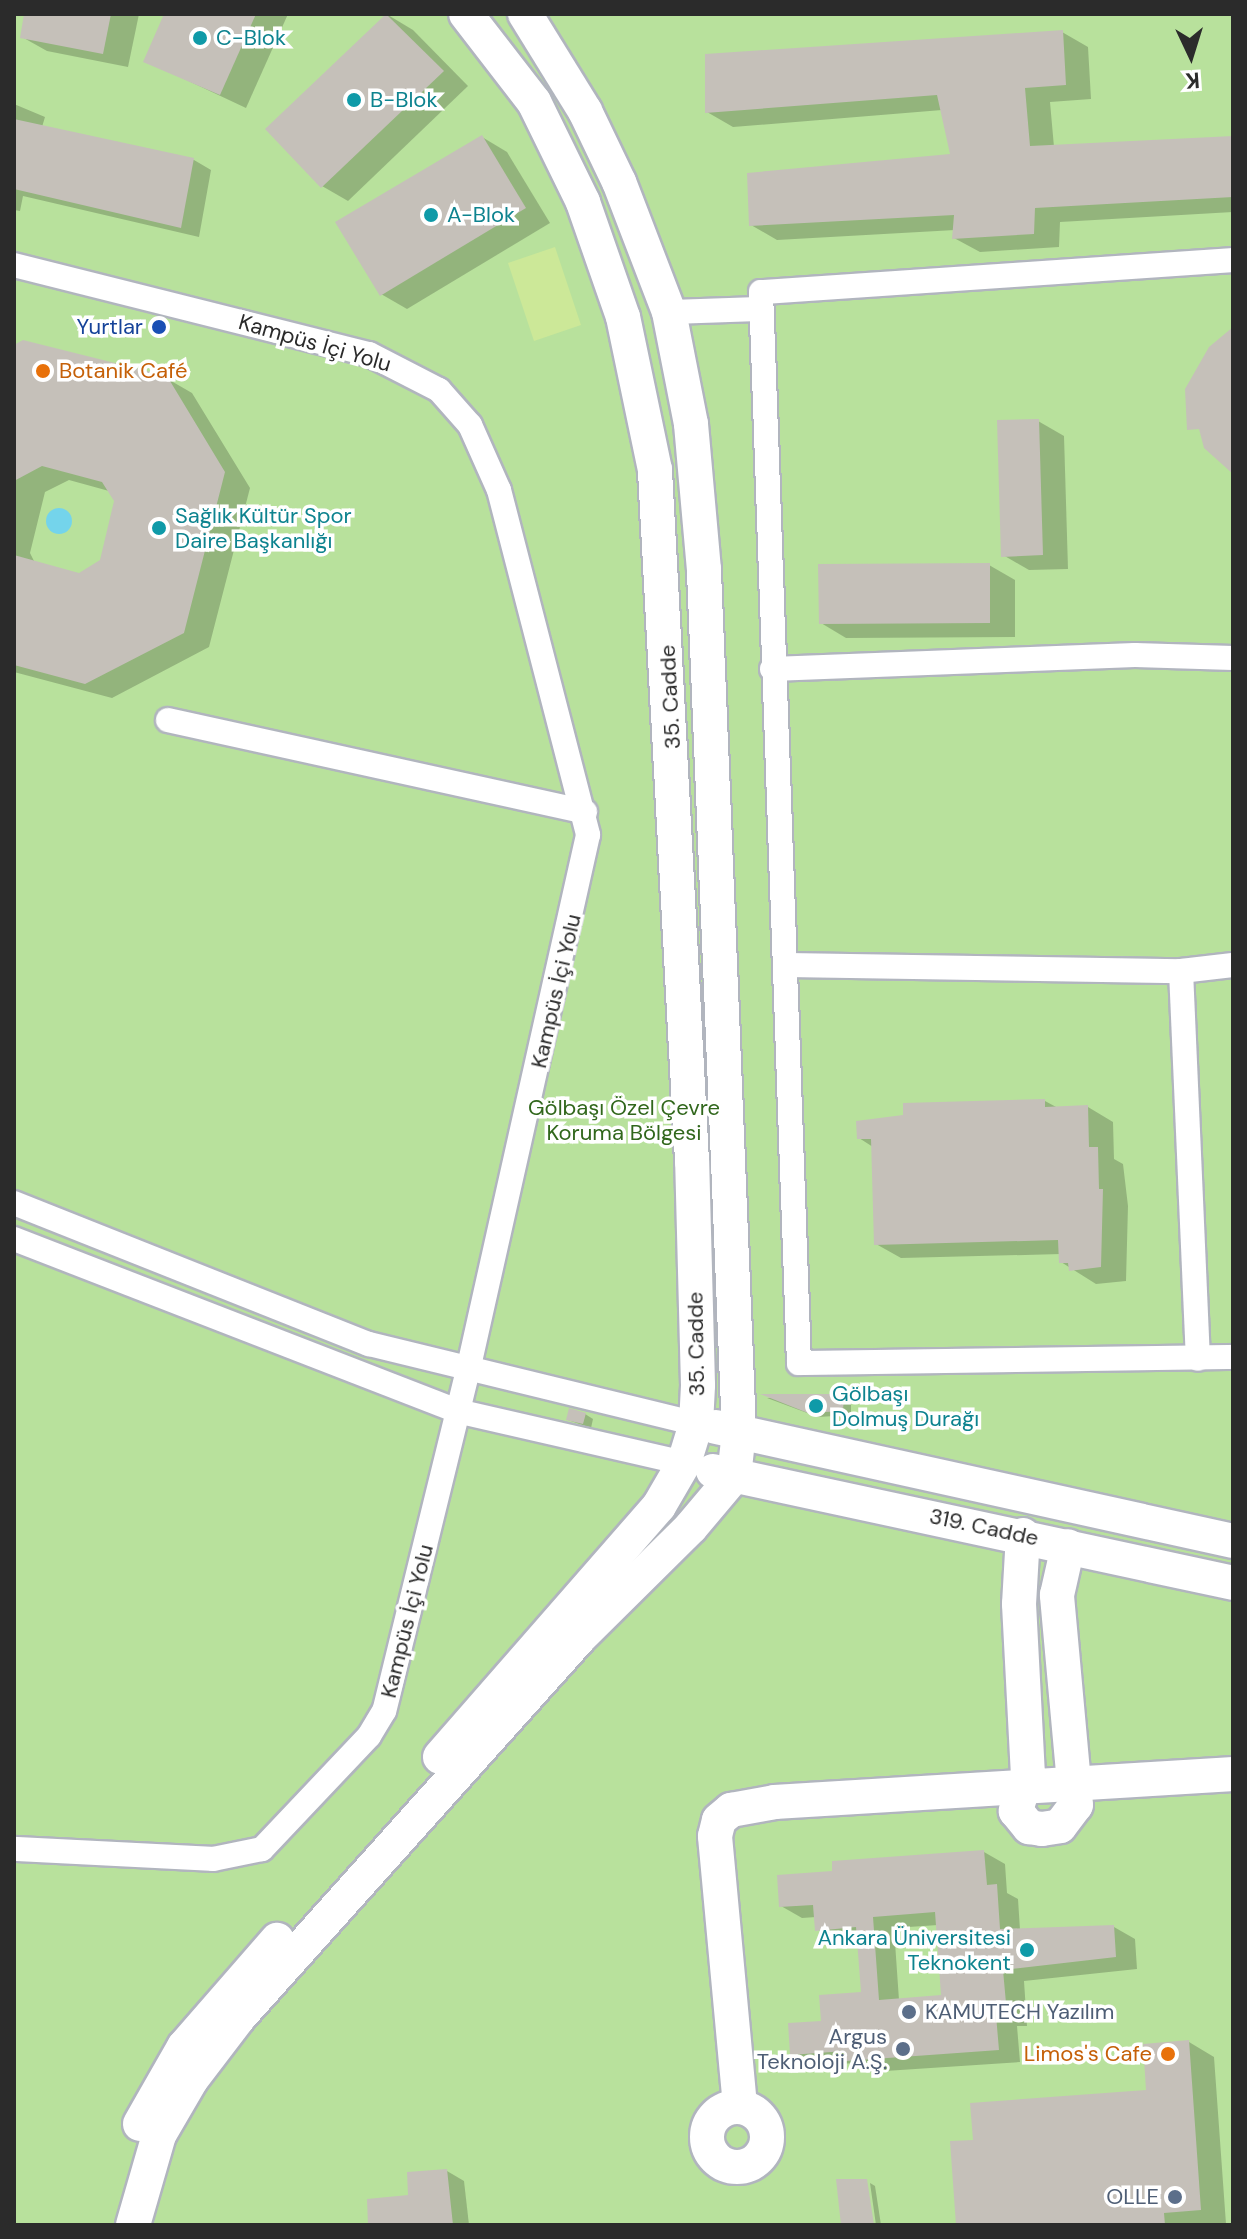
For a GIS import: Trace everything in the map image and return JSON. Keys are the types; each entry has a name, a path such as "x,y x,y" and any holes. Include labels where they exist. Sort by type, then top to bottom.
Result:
{"street":[{"name":"35. Cadde","path":"111,2225 130,2147 184,2047 659,1506 684,1463 696,1424 692,1161 655,470 623,317 583,202 534,102 466,14"},
{"name":"35. Cadde","path":"525,14 585,111 669,312 700,503 739,1432 734,1476"},
{"path":"1233,260 761,292 799,1363 1233,1357"},
{"name":"Kampüs İçi Yolu","path":"14,265 369,354 439,390 470,425 499,490 585,812 588,835 582,879 469,1366 384,1711 369,1736 262,1849 213,1859 14,1849"},
{"path":"669,312 761,309"},
{"path":"772,669 1135,655 1233,658"},
{"path":"168,720 585,812"},
{"path":"787,965 1181,971 1233,965"},
{"path":"1181,971 1198,1359"},
{"path":"14,1203 369,1344 696,1424"},
{"path":"14,1239 457,1411 684,1463"},
{"name":"319. Cadde","path":"696,1424 1233,1541"},
{"name":"319. Cadde","path":"684,1463 1233,1583"},
{"path":"133,2225 159,2135 191,2080 239,2017 580,1637 691,1527 734,1476"},
{"path":"1023,1535 1019,1604 1027,1787 1016,1811 1029,1827 1042,1829 1060,1826 1073,1815 1057,1595 1068,1546"},
{"path":"1070,1784 1233,1774"},
{"path":"740,2106 715,1836 719,1820 731,1810 757,1804 1027,1787"}],"green space":[{"name":"Gölbaşı Özel Çevre Koruma Bölgesi","path":"14,14 1233,14 1233,2225 14,2225"},
{"path":"555,247 581,325 534,341 508,263"}],"water":[{"path":"59,508 68,512 72,521 68,530 59,534 50,530 46,521 50,512"}],"building":[{"path":"24,14 111,14 103,54 20,38"},
{"name":"C-Blok","path":"164,14 256,14 220,95 143,62"},
{"name":"B-Blok","path":"386,14 444,71 321,188 265,129"},
{"path":"1063,30 1066,85 1025,88 1030,146 1233,136 1233,197 1035,208 1034,234 952,239 954,215 749,226 747,173 950,154 937,95 705,113 705,54"},
{"path":"14,119 194,158 181,228 14,189"},
{"name":"A-Blok","path":"482,135 526,208 380,296 335,222"},
{"path":"1233,327 1233,474 1204,448 1199,429 1187,430 1185,389 1209,347"},
{"name":"Sağlık Kültür Spor Daire Başkanlığı","path":"23,340 167,376 225,472 184,633 85,684 14,665 14,555 79,573 100,560 114,501 102,482 42,466 14,481 14,345"},
{"path":"1039,419 1043,555 1001,557 997,420"},
{"path":"990,563 990,623 819,624 818,564"},
{"path":"1045,1099 1045,1107 1088,1105 1089,1147 1098,1147 1099,1189 1103,1189 1101,1267 1069,1271 1068,1263 1059,1263 1058,1240 874,1245 871,1139 857,1139 856,1121 903,1115 903,1103"},
{"name":"Gölbaşı Dolmuş Durağı","path":"760,1394 844,1394 843,1411 808,1413"},
{"path":"569,1408 586,1413 583,1424 566,1420"},
{"name":"Ankara Üniversitesi Teknokent","path":"984,1850 987,1885 997,1884 1000,1929 1114,1925 1116,1957 1003,1970 1007,2014 996,2015 999,2050 846,2061 845,2051 790,2055 788,2023 821,2021 819,1995 861,1992 856,1927 815,1931 813,1905 779,1907 777,1875 832,1871 832,1861","holes":["935,1912 941,1995 879,2000 873,1917"]},
{"path":"1189,2040 1201,2210 1164,2213 1165,2225 956,2225 950,2141 973,2140 970,2103 1146,2090 1143,2044"},
{"path":"447,2169 453,2225 368,2225 367,2199 408,2195 407,2172"},
{"path":"836,2179 867,2179 874,2225 841,2225"}],"place":[{"name":"C-Blok","path":"200,38"},
{"name":"B-Blok","path":"354,100"},
{"name":"A-Blok","path":"431,215"},
{"name":"Yurtlar","path":"159,327"},
{"name":"Botanik Café","path":"43,371"},
{"name":"Sağlık Kültür Spor Daire Başkanlığı","path":"159,528"},
{"name":"Gölbaşı Dolmuş Durağı","path":"816,1406"},
{"name":"Ankara Üniversitesi Teknokent","path":"1027,1950"},
{"name":"KAMUTECH Yazılım","path":"909,2012"},
{"name":"Argus Teknoloji A.Ş.","path":"903,2049"},
{"name":"Limos's Cafe","path":"1168,2054"},
{"name":"OLLE","path":"1175,2197"}]}
